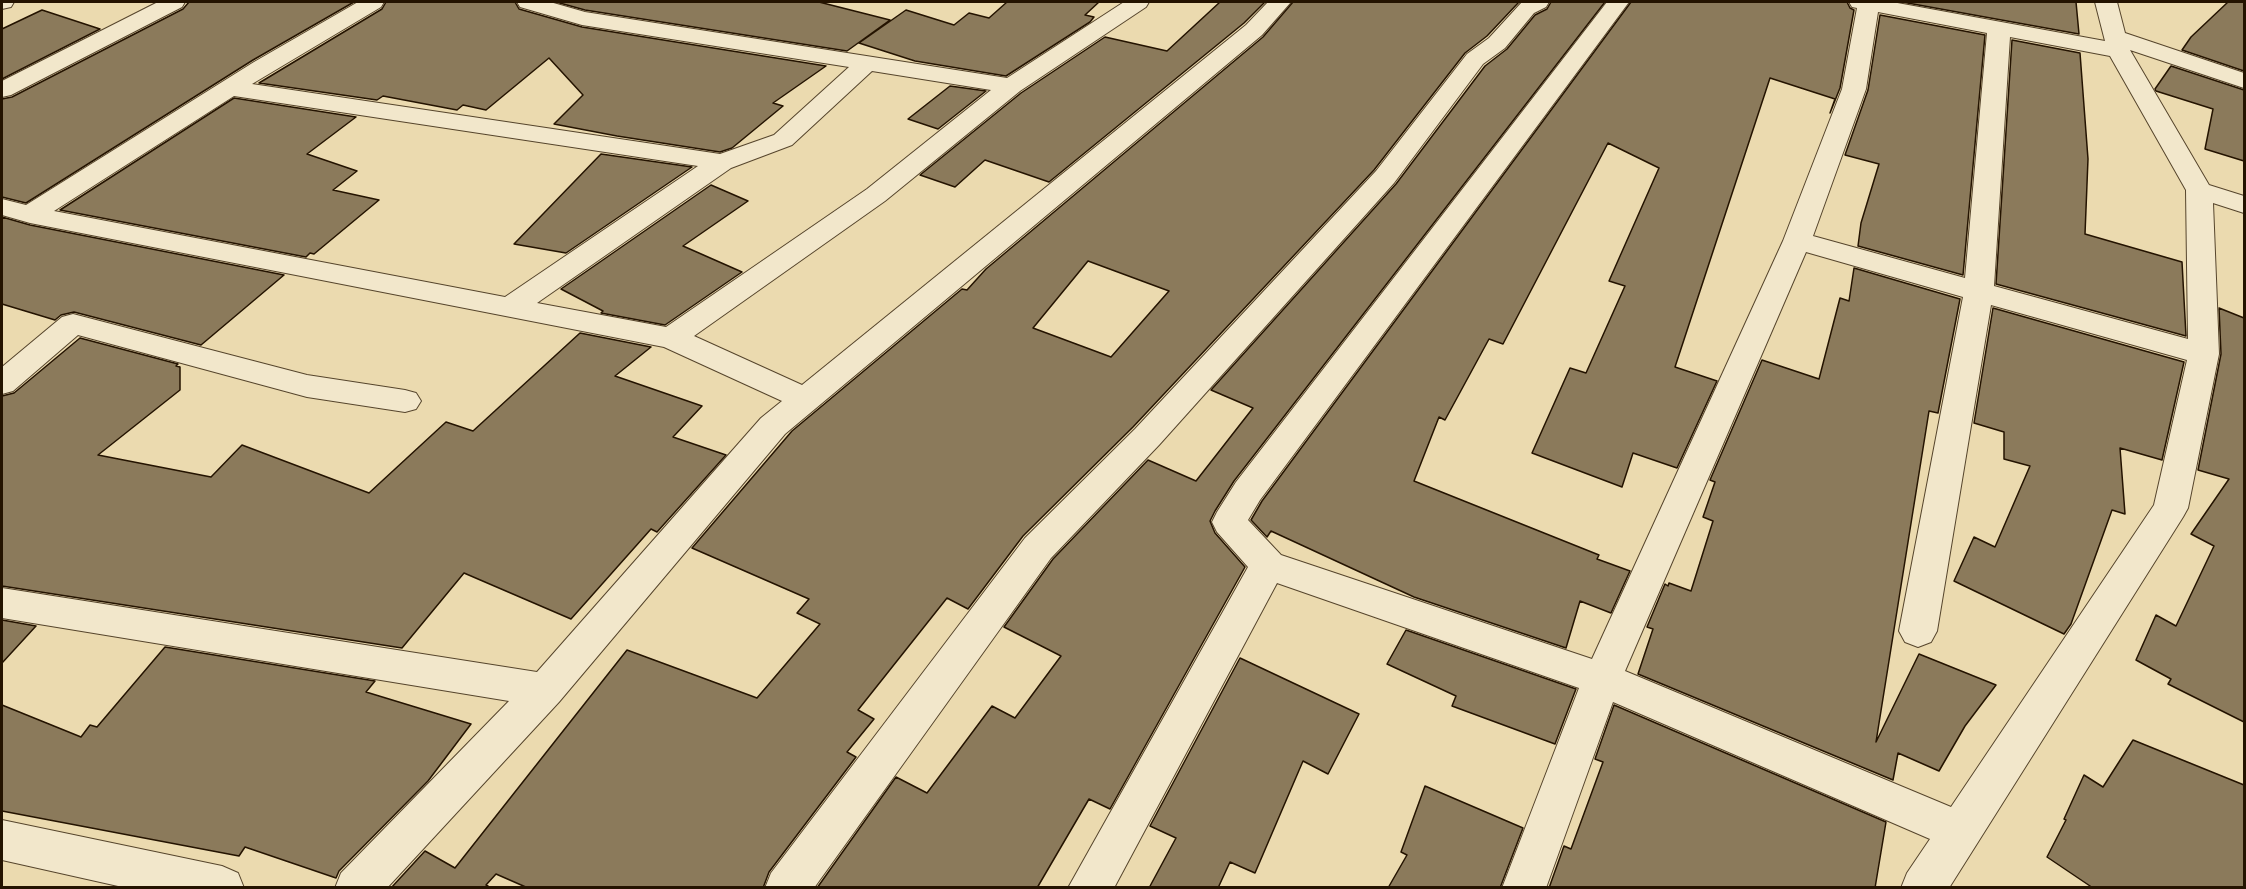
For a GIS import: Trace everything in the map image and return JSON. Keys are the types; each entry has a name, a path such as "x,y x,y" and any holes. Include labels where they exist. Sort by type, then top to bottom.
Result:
{"street":[{"path":"2,90 174,2"},
{"path":"30,215 230,88 373,2"},
{"path":"528,2 582,18 1011,87"},
{"path":"671,338 876,195 1011,87 1138,2"},
{"path":"357,888 545,690 773,426 1254,30 1280,2"},
{"path":"787,888 1038,548 1147,437 1385,177 1475,59 1497,43 1526,8 1538,2"},
{"path":"1618,2 1256,482 1229,522 1268,566 1602,680 1959,831"},
{"path":"1524,888 1602,680 1797,241 1854,89 1866,2 1999,27 2118,44 2244,81"},
{"path":"1923,888 2171,508 2204,354 2199,190 2118,44 2106,2"},
{"path":"1918,632 1979,290 1999,27"},
{"path":"512,306 722,162 783,140 865,65"},
{"path":"230,88 722,162"},
{"path":"2199,190 2244,205"},
{"path":"2,207 30,215 671,338 805,399"},
{"path":"1797,241 2204,354"},
{"path":"2,383 74,324 307,386 405,401"},
{"path":"1090,888 1268,566"},
{"path":"2,603 545,690"},
{"path":"2,840 222,888"}],"building":[{"path":"189,2 354,2 253,60 26,203 2,197 2,99 12,97 183,9"},
{"path":"386,2 515,2 519,9 582,27 826,66 773,103 783,106 732,148 720,152 554,124 583,95 549,58 486,110 463,105 457,110 383,96 377,100 259,83 382,9"},
{"path":"556,2 819,2 890,20 847,51 585,10"},
{"path":"1007,2 1099,2 1085,15 1094,17 1090,22 1006,76 915,61 859,43 906,10 954,25 969,13 989,18"},
{"path":"1220,2 1265,2 1244,23 1049,182 985,160 955,187 920,175 1021,93 1105,37 1167,51"},
{"path":"1293,2 1519,2 1487,36 1465,53 1374,170 1133,427 1023,536 968,609 947,598 858,710 874,719 847,752 856,757 769,872 763,888 528,888 496,874 486,885 491,888 391,888 425,851 455,868 627,650 757,698 820,624 797,613 809,599 692,548 792,431 962,289 967,290 986,269 1263,37","holes":["1088,261 1169,291 1111,357 1033,328"]},
{"path":"1551,2 1605,2 1234,481 1215,511 1210,521 1215,533 1245,567 1110,809 1089,799 1037,888 817,888 896,777 927,793 992,706 1015,718 1061,656 1004,627 1053,559 1148,460 1196,481 1253,408 1211,390 1396,184 1485,66 1507,49 1535,15 1547,9"},
{"path":"1631,2 1847,2 1854,10 1840,88 1830,113 1835,99 1770,78 1675,367 1717,381 1677,468 1633,453 1622,487 1532,453 1570,368 1586,373 1625,286 1609,281 1659,168 1608,143 1503,344 1489,339 1445,420 1439,417 1414,481 1599,555 1597,559 1630,571 1611,613 1580,601 1566,648 1414,597 1271,531 1267,537 1251,520 1262,501"},
{"path":"1902,2 2076,2 2079,34"},
{"path":"2228,2 2244,2 2244,71 2182,50 2191,37"},
{"path":"42,10 100,29 2,79 2,29"},
{"path":"1880,15 1985,35 1963,275 1858,246 1861,223 1879,164 1845,155 1868,90"},
{"path":"2012,40 2080,53 2088,159 2085,234 2182,262 2186,336 1996,284"},
{"path":"2171,66 2244,90 2244,161 2205,149 2213,109 2156,91 2155,89"},
{"path":"950,86 986,91 938,129 908,119"},
{"path":"234,98 356,117 307,154 357,171 333,190 379,200 314,254 310,253 306,257 60,210"},
{"path":"601,154 692,167 566,253 514,244"},
{"path":"711,185 748,201 683,246 742,272 665,325 601,313 603,311 561,289"},
{"path":"2,217 30,225 284,275 201,345 74,312 61,315 55,320 2,304"},
{"path":"1854,268 1960,299 1938,413 1929,411 1876,742 1919,654 1996,685 1965,726 1939,771 1898,753 1893,780 1638,674 1653,629 1647,627 1665,584 1668,586 1669,583 1691,591 1713,521 1703,517 1715,482 1710,480 1762,360 1819,379 1840,298 1849,301"},
{"path":"1993,308 2184,362 2162,460 2120,448 2125,514 2112,510 2071,624 2064,634 1954,581 1974,537 1995,547 2030,466 2004,459 2004,432 1974,423"},
{"path":"2219,308 2244,318 2244,722 2168,684 2171,679 2136,660 2156,615 2176,626 2214,546 2191,534 2229,479 2198,470 2221,354"},
{"path":"580,333 651,347 615,376 702,406 673,437 726,455 657,532 651,529 571,619 464,573 402,648 2,586 2,396 14,393 80,338 178,364 176,366 180,367 180,390 98,455 211,477 242,445 369,493 446,422 473,431"},
{"path":"2,620 36,626 2,663"},
{"path":"1406,630 1576,689 1555,744 1452,706 1456,696 1387,664"},
{"path":"165,647 375,681 366,692 471,724 428,781 339,871 336,878 245,847 239,856 2,811 2,705 81,737 90,725 97,727"},
{"path":"1240,658 1359,714 1328,774 1303,761 1255,873 1230,862 1218,888 1149,888 1176,838 1150,826"},
{"path":"1614,705 1886,822 1875,888 1549,888 1564,846 1571,849 1603,762 1595,759"},
{"path":"2133,740 2244,785 2244,888 2093,888 2047,857 2066,820 2064,819 2084,775 2103,787"},
{"path":"1425,786 1523,828 1500,888 1388,888 1407,855 1401,852"}]}
